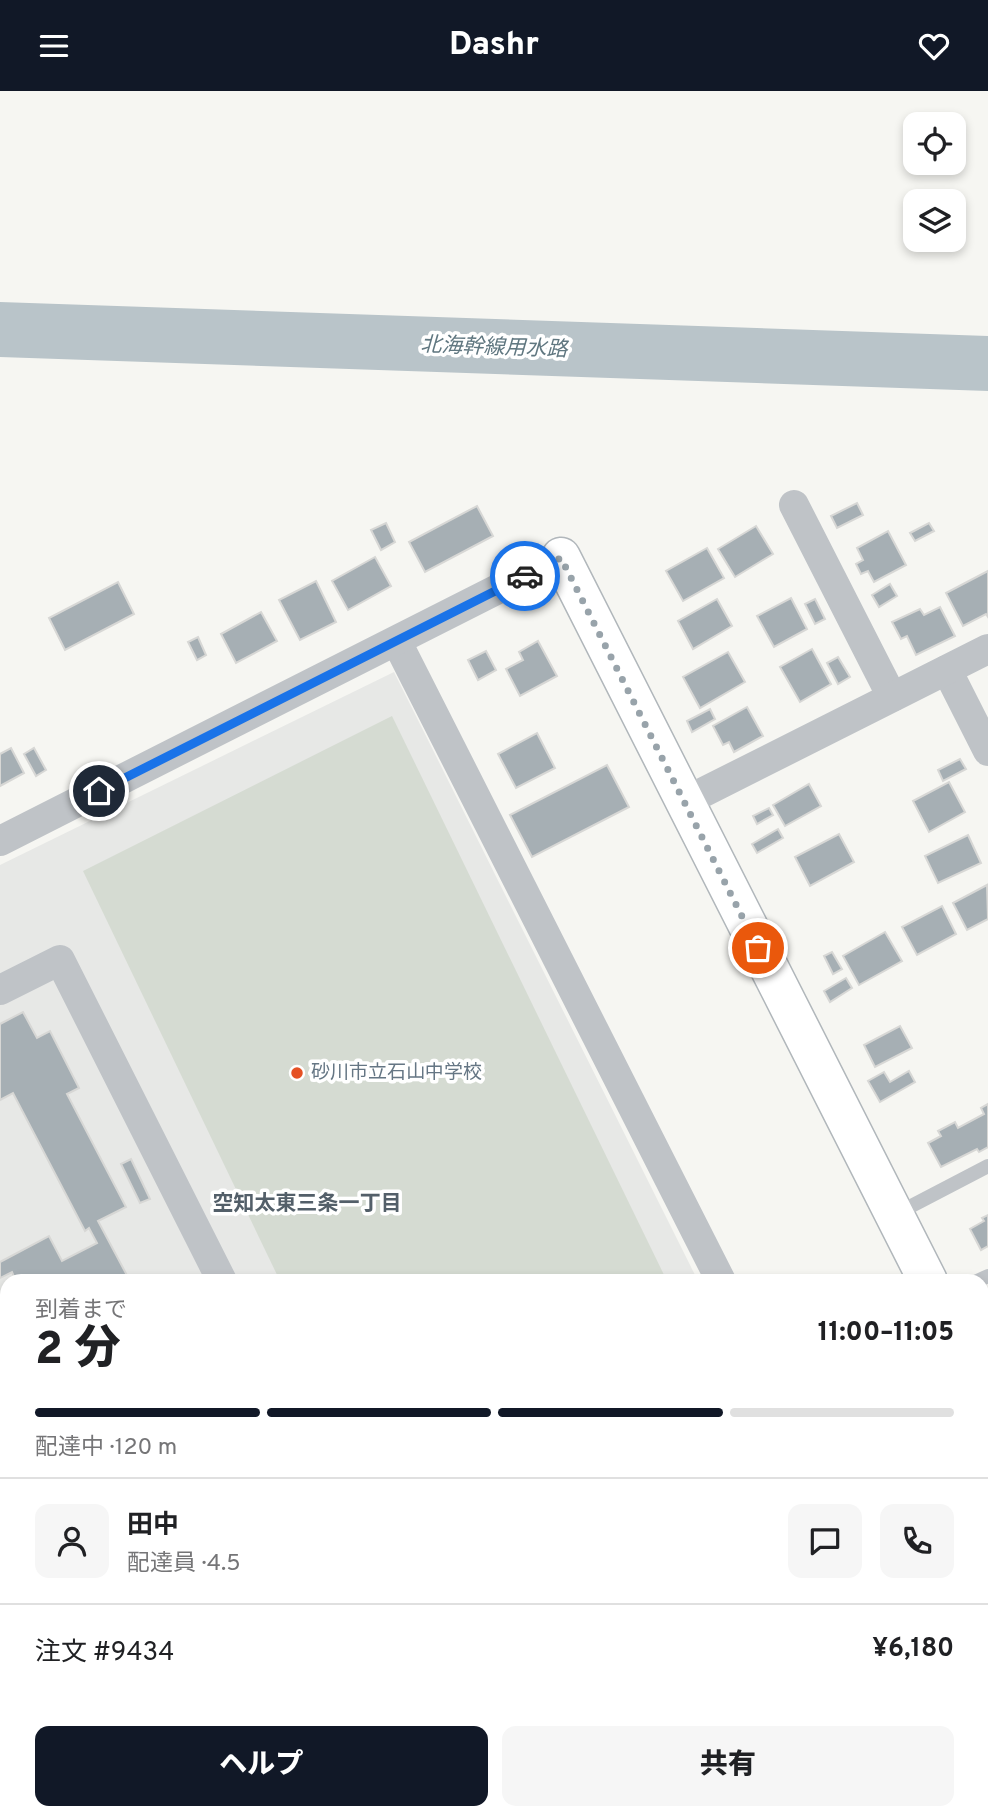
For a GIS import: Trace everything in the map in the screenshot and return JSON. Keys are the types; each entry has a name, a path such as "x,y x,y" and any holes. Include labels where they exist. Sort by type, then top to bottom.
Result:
{"street":[{"path":"794,505 892,697"},
{"path":"0,841 561,558 924,1274"},
{"path":"397,642 717,1274"},
{"path":"684,802 988,649"},
{"path":"947,670 988,751"},
{"path":"0,990 60,960 218,1274"}],"lane":[{"path":"894,1215 988,1166"}],"shaded area":[{"name":"砂川市立石山中学校","path":"394,672 695,1274 0,1274 0,865"},
{"name":"砂川市立石山中学校","path":"392,716 664,1274 277,1274 83,871"}],"water":[{"name":"北海幹線用水路","path":"0,302 988,336 988,391 0,357"}],"building":[{"path":"857,503 863,515 837,528 831,516"},
{"path":"477,506 493,536 425,572 409,542"},
{"path":"386,523 395,542 381,550 371,530"},
{"path":"929,523 934,531 915,541 910,533"},
{"path":"756,526 773,554 735,577 718,549"},
{"path":"888,531 906,565 874,582 868,571 861,574 856,564 863,560 857,548"},
{"path":"707,548 724,578 683,601 666,571"},
{"path":"375,557 391,586 348,610 332,581"},
{"path":"988,571 988,617 986,614 963,626 946,593"},
{"path":"316,581 336,622 300,640 279,600"},
{"path":"118,582 134,614 65,650 49,618"},
{"path":"890,584 897,596 879,607 872,595"},
{"path":"791,598 807,629 774,647 757,616"},
{"path":"717,599 732,626 693,649 678,621"},
{"path":"815,599 825,619 815,624 805,604"},
{"path":"940,607 955,636 916,655 907,636 901,639 892,622 920,609 924,615"},
{"path":"261,612 277,641 236,663 221,634"},
{"path":"198,637 206,655 197,660 188,642"},
{"path":"538,641 557,676 520,696 506,669 523,660 519,652"},
{"path":"812,649 831,684 800,702 780,667"},
{"path":"486,651 496,670 478,680 468,660"},
{"path":"728,652 745,682 700,708 683,677"},
{"path":"838,657 850,677 838,684 827,663"},
{"path":"747,707 763,736 734,752 729,742 723,745 713,726"},
{"path":"710,709 715,719 692,732 687,721"},
{"path":"537,733 555,768 516,788 498,754"},
{"path":"11,748 24,773 0,786 0,754"},
{"path":"34,748 46,770 36,776 24,754"},
{"path":"960,759 966,769 943,781 938,770"},
{"path":"607,765 629,807 532,857 510,815"},
{"path":"949,782 965,812 929,832 913,801"},
{"path":"809,784 821,806 785,826 773,805"},
{"path":"769,808 773,815 757,824 753,816"},
{"path":"778,829 783,838 757,853 752,844"},
{"path":"839,834 854,862 810,886 795,857"},
{"path":"968,835 981,863 938,883 925,856"},
{"path":"987,885 988,919 967,930 953,903"},
{"path":"942,906 956,934 917,955 902,927"},
{"path":"885,932 902,961 859,985 843,956"},
{"path":"832,952 842,969 833,974 824,956"},
{"path":"846,978 852,988 830,1002 824,991"},
{"path":"23,1012 37,1038 50,1031 79,1088 67,1094 126,1207 98,1221 126,1274 0,1274 0,1262 49,1236 62,1261 97,1243 89,1228 85,1231 13,1093 0,1100 0,1024"},
{"path":"900,1026 912,1048 875,1067 864,1045"},
{"path":"909,1071 915,1082 880,1102 868,1081 884,1072 890,1082"},
{"path":"988,1104 988,1147 979,1152 977,1149 941,1167 928,1143 941,1136 938,1131 955,1122 958,1128 984,1114 981,1108"},
{"path":"131,1159 150,1199 140,1203 121,1164"},
{"path":"988,1215 988,1246 981,1250 970,1229 984,1221 982,1218"}],"way so far":[{"path":"525,576 561,558 758,948"}],"place":[{"name":"砂川市立石山中学校","path":"297,1073"}],"district":[{"name":"空知太東三条一丁目","path":"307,1204"}],"route":[{"path":"99,791 525,576"}]}
